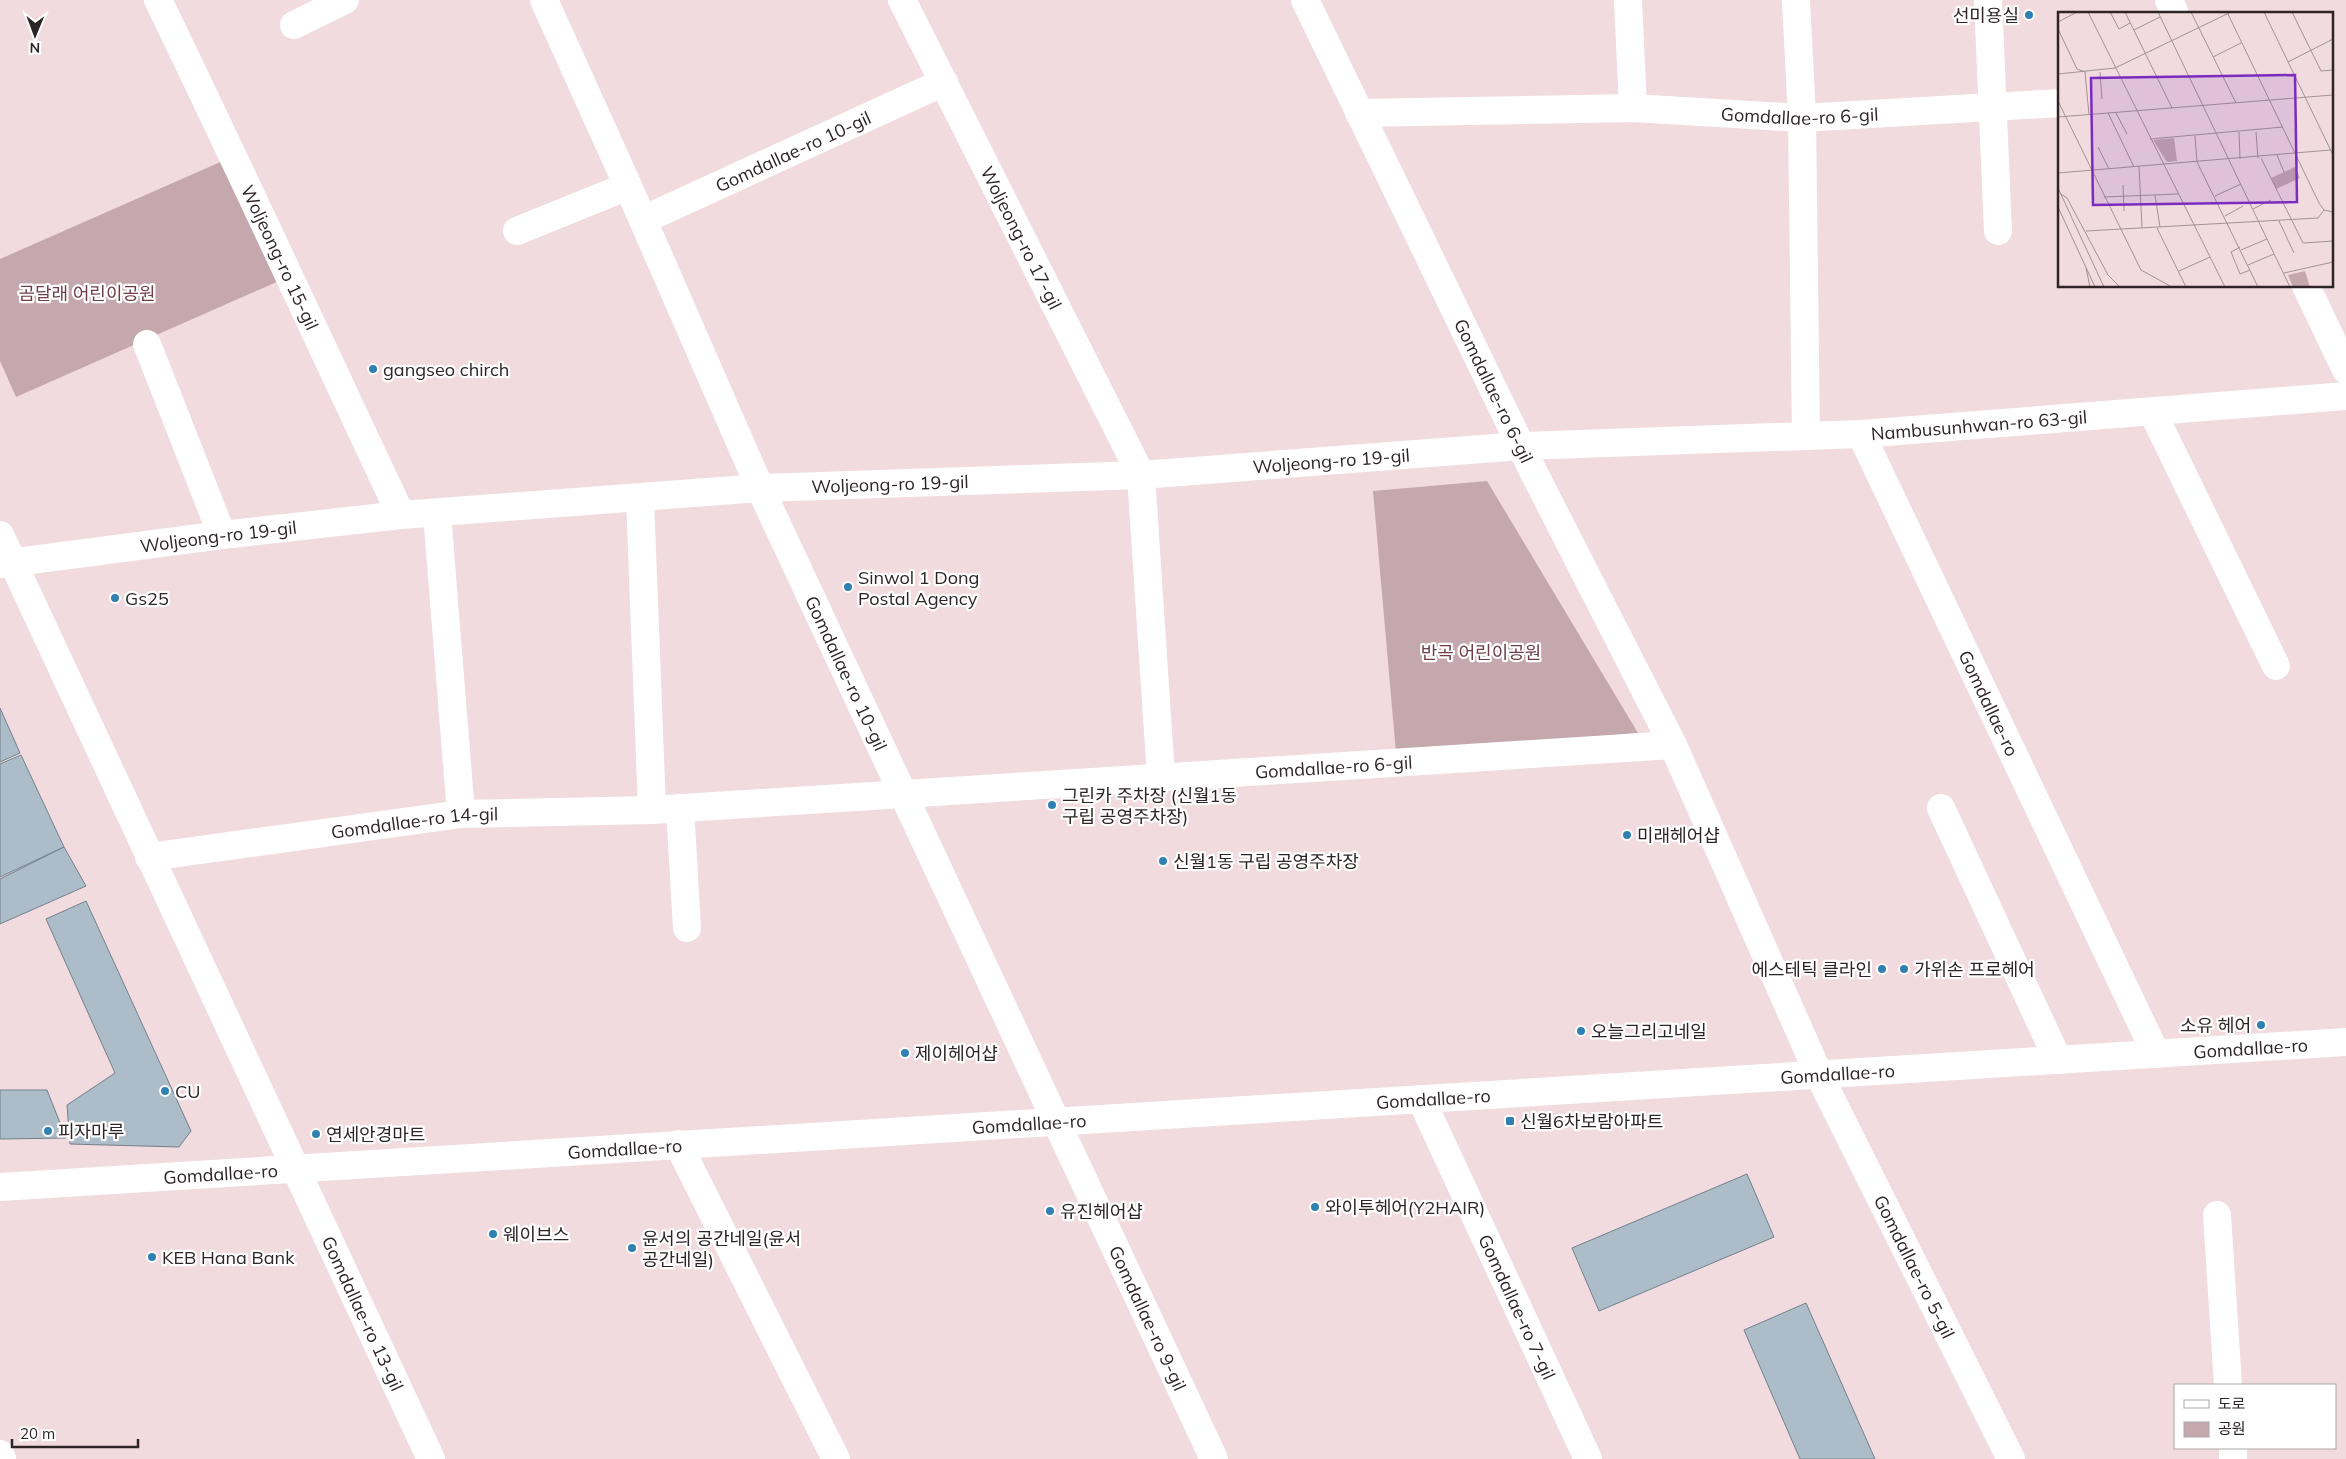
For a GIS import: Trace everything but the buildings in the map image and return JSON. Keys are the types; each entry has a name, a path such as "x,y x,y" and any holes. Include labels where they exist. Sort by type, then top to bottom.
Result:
{"street":[{"name":"Woljeong-ro 15-gil","path":"158,0 234,156 292,285 401,515"},
{"path":"294,25 345,0"},
{"name":"Gomdallae-ro 10-gil","path":"544,0 628,186 760,488 1057,1122"},
{"name":"Woljeong-ro 17-gil","path":"902,0 1141,475"},
{"name":"Gomdallae-ro 6-gil","path":"1305,0 1521,446 1673,745 1819,1074"},
{"path":"1628,0 1633,108"},
{"path":"1796,0 1802,118 1806,436"},
{"path":"1988,0 1998,230"},
{"path":"2169,0 2175,12"},
{"name":"Gomdallae-ro 10-gil","path":"643,220 944,82"},
{"name":"Gomdallae-ro 6-gil","path":"1359,113 1633,108 1802,118 2058,103"},
{"path":"517,231 628,186"},
{"path":"2307,288 2346,370"},
{"path":"148,344 222,535"},
{"name":"Nambusunhwan-ro 63-gil","path":"1521,446 1861,434 2153,413 2346,396"},
{"path":"2153,413 2276,666"},
{"name":"Gomdallae-ro","path":"1861,434 2156,1054"},
{"name":"Woljeong-ro 19-gil","path":"6,563 222,535 401,515 640,499 760,488 1141,475 1521,446"},
{"path":"1141,475 1160,777"},
{"path":"640,499 652,810"},
{"path":"437,514 461,814"},
{"path":"0,535 6,563 149,857 294,1168"},
{"name":"Gomdallae-ro 6-gil","path":"905,795 1673,745"},
{"name":"Gomdallae-ro 14-gil","path":"149,857 461,814 652,810 905,795"},
{"path":"680,808 687,928"},
{"path":"1941,808 2058,1060"},
{"name":"Gomdallae-ro","path":"0,1187 2346,1042"},
{"name":"Gomdallae-ro 5-gil","path":"1819,1074 2011,1459"},
{"name":"Gomdallae-ro 7-gil","path":"1421,1099 1588,1459"},
{"name":"Gomdallae-ro 9-gil","path":"1057,1122 1214,1459"},
{"path":"678,1144 836,1459"},
{"name":"Gomdallae-ro 13-gil","path":"294,1168 430,1459"},
{"path":"2217,1215 2228,1384"},
{"path":"0,1454 2,1459"}],"green space":[{"name":"곰달래 어린이공원","path":"234,156 288,277 16,397 0,361 0,259"},
{"name":"반곡 어린이공원","path":"1487,481 1638,733 1396,753 1373,491"}],"place":[{"name":"선미용실","path":"2029,15"},
{"name":"gangseo chirch","path":"373,369"},
{"name":"Sinwol 1 Dong Postal Agency","path":"848,587"},
{"name":"Gs25","path":"115,598"},
{"name":"그린카 주차장 (신월1동 구립 공영주차장)","path":"1052,805"},
{"name":"미래헤어샵","path":"1627,835"},
{"name":"신월1동 구립 공영주차장","path":"1163,861"},
{"name":"에스테틱 클라인","path":"1882,969"},
{"name":"가위손 프로헤어","path":"1904,969"},
{"name":"소유 헤어","path":"2261,1025"},
{"name":"오늘그리고네일","path":"1581,1031"},
{"name":"제이헤어샵","path":"905,1053"},
{"name":"CU","path":"165,1091"},
{"name":"신월6차보람아파트","path":"1510,1121"},
{"name":"피자마루","path":"48,1131"},
{"name":"연세안경마트","path":"316,1134"},
{"name":"와이투헤어(Y2HAIR)","path":"1315,1207"},
{"name":"유진헤어샵","path":"1050,1211"},
{"name":"웨이브스","path":"493,1234"},
{"name":"윤서의 공간네일(윤서 공간네일)","path":"632,1248"},
{"name":"KEB Hana Bank","path":"152,1257"}]}
